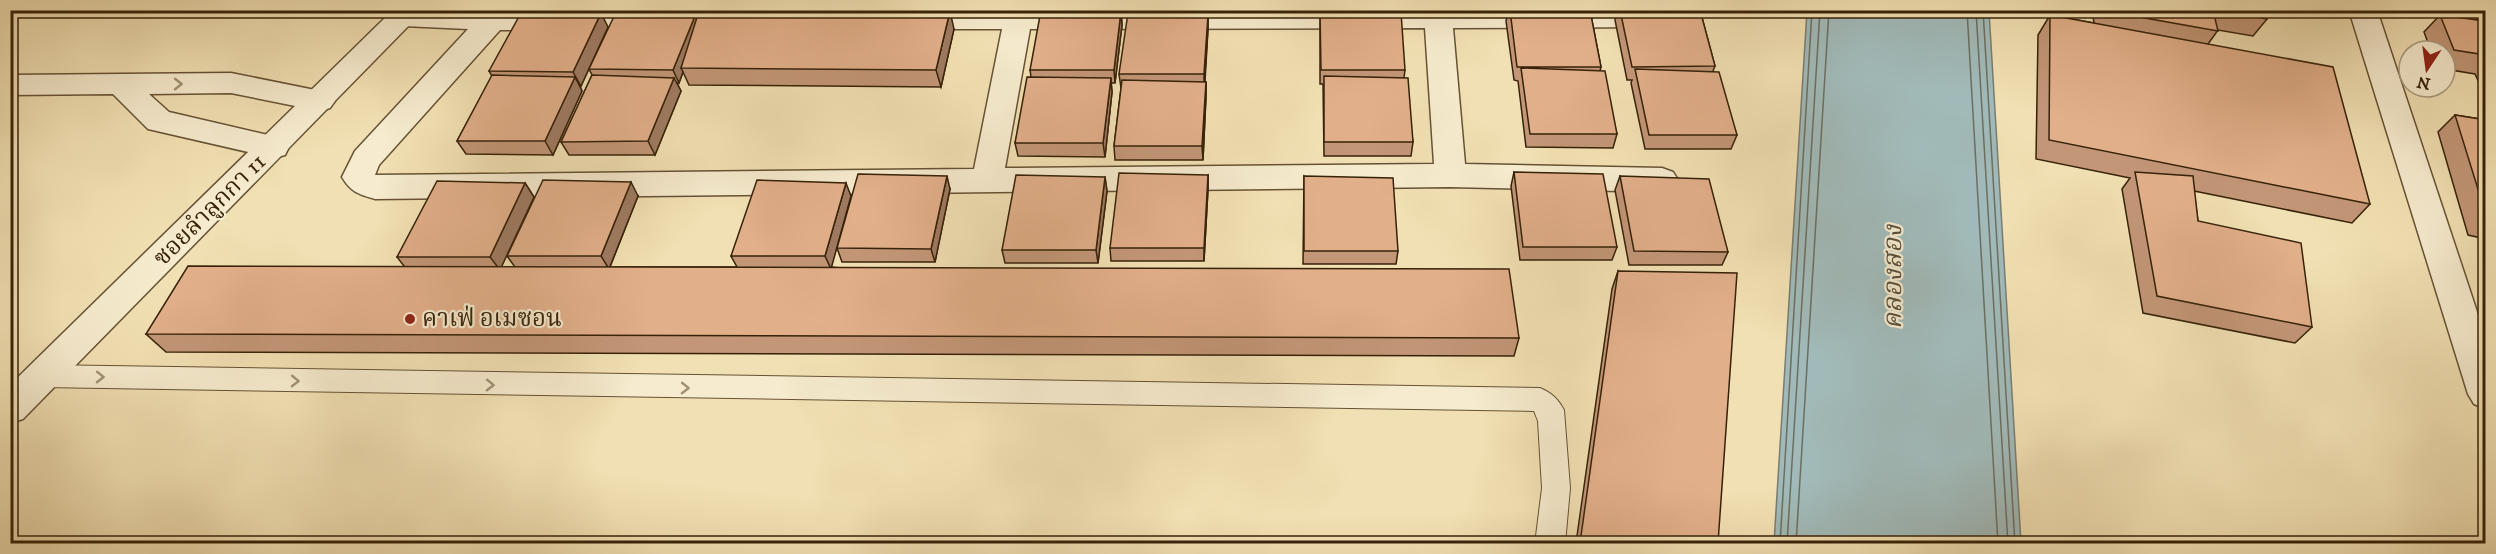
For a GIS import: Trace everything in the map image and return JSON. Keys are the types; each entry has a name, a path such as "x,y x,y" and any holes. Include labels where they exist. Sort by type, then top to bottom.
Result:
{"street":[{"path":"2364,10 2486,394"},
{"path":"406,14 492,21 683,20"},
{"name":"ซอยลำลูกกา 11","path":"10,408 406,14"},
{"path":"886,20 1649,18"},
{"path":"1438,19 1450,175"},
{"path":"987,181 1018,20"},
{"path":"492,21 366,159 358,177 363,184 375,187 1450,175 1693,180"},
{"path":"10,85 231,83 320,101"},
{"path":"120,84 159,121 274,147"}],"lane":[{"path":"42,376 1540,400 1550,410 1552,421 1556,488 1550,543"}],"water":[{"name":"คลองสอง","path":"1807,11 1989,11 2021,543 1774,543"}],"building":[{"path":"617,10 697,11 673,70 589,69"},
{"path":"1041,10 1121,11 1114,70 1030,70"},
{"path":"1320,10 1401,12 1405,70 1321,70"},
{"path":"1510,10 1590,10 1601,67 1517,67"},
{"path":"1620,10 1700,10 1715,66 1632,67"},
{"path":"2213,10 2218,31 2106,11"},
{"path":"2218,10 2265,10 2267,19"},
{"path":"2475,10 2486,10 2486,55 2457,50 2457,39 2450,39 2440,15 2478,20"},
{"path":"522,11 601,13 573,72 489,71"},
{"path":"699,11 950,11 936,70 681,68"},
{"path":"1128,13 1208,15 1204,74 1119,74"},
{"path":"2050,15 2333,67 2370,204 2049,140"},
{"path":"1521,68 1605,71 1617,134 1530,134"},
{"path":"1635,69 1719,72 1737,135 1649,135"},
{"path":"492,75 575,77 545,141 457,141"},
{"path":"592,75 674,78 648,141 561,142"},
{"path":"1324,76 1408,78 1413,142 1324,142"},
{"path":"1027,77 1111,78 1103,143 1015,143"},
{"path":"1122,80 1206,82 1202,146 1114,146"},
{"path":"2455,115 2486,120 2486,215"},
{"path":"1514,172 1603,174 1617,247 1523,247"},
{"path":"2135,172 2193,176 2198,221 2301,243 2312,327 2157,296"},
{"path":"1119,173 1208,175 1204,248 1110,248"},
{"path":"858,174 947,176 931,249 837,248"},
{"path":"1016,175 1105,177 1096,250 1002,250"},
{"path":"1304,176 1393,178 1398,251 1304,251"},
{"path":"1620,176 1709,179 1728,252 1634,251"},
{"path":"543,180 631,182 601,256 507,256"},
{"path":"757,180 846,183 825,256 731,256"},
{"path":"437,181 525,183 490,257 397,257"},
{"path":"188,266 1509,269 1519,338 146,334"},
{"path":"1618,271 1737,273 1718,543 1580,543"}],"place":[{"name":"คาเฟ่ อเมซอน","path":"410,319"}]}
